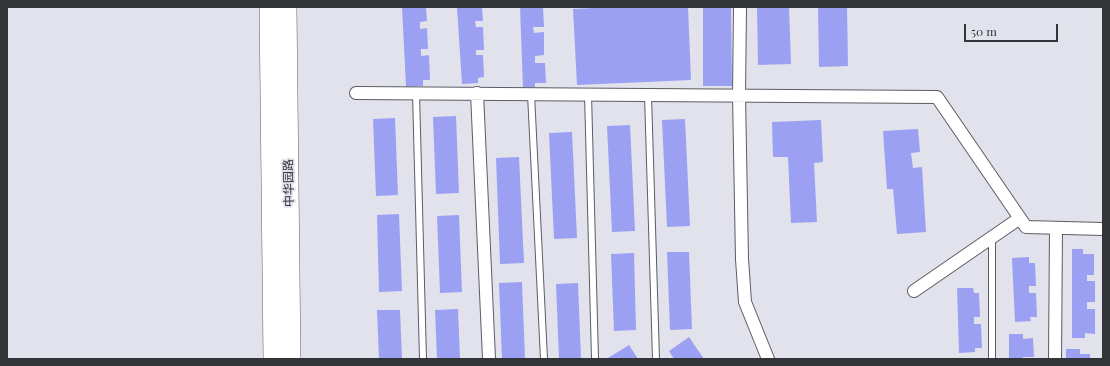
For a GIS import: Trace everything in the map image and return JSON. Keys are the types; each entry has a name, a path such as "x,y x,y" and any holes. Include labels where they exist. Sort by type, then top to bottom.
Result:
{"main road":[{"name":"中华园路","path":"269,7 273,359"},
{"name":"中华园路","path":"287,7 292,359"}],"street":[{"path":"740,7 739,96 742,259 745,302 768,359"},
{"path":"356,92 937,97 1026,227 1103,229"},
{"path":"476,94 489,359"},
{"path":"914,291 1020,218"},
{"path":"1055,359 1056,228"}],"lane":[{"path":"416,93 423,359"},
{"path":"531,94 544,359"},
{"path":"588,94 595,359"},
{"path":"648,95 656,359"},
{"path":"992,237 992,359"}],"building":[{"path":"402,7 426,7 427,21 420,22 420,29 427,28 428,49 421,49 421,56 429,55 430,80 423,80 423,86 406,87"},
{"path":"457,7 482,7 483,21 475,21 476,27 483,27 484,50 476,50 476,55 483,55 484,77 478,78 478,83 462,84"},
{"path":"520,7 543,7 544,27 533,27 534,33 544,32 544,55 535,56 535,63 545,63 546,83 535,83 535,87 523,88"},
{"path":"614,7 688,7 691,80 577,85 573,9"},
{"path":"703,7 731,7 732,86 703,86"},
{"path":"757,7 789,7 791,64 758,65"},
{"path":"818,7 847,7 848,66 819,67"},
{"path":"456,116 459,193 436,194 433,117"},
{"path":"395,118 398,195 376,196 373,119"},
{"path":"685,119 690,226 667,227 662,120"},
{"path":"821,120 823,162 814,163 817,222 791,223 788,157 773,157 772,122"},
{"path":"630,125 635,231 612,232 607,126"},
{"path":"918,129 920,152 911,153 913,168 922,167 926,232 897,234 893,189 887,189 883,131"},
{"path":"572,132 577,238 554,239 549,133"},
{"path":"519,157 524,263 500,264 496,158"},
{"path":"399,214 402,291 379,292 377,215"},
{"path":"459,215 462,292 440,293 437,216"},
{"path":"1072,249 1083,249 1083,254 1094,254 1094,275 1087,275 1087,281 1095,281 1095,302 1087,302 1087,309 1095,309 1095,334 1085,333 1085,338 1072,338"},
{"path":"667,252 689,252 692,329 670,330"},
{"path":"634,253 636,330 614,331 611,254"},
{"path":"1029,257 1029,263 1035,263 1036,286 1029,286 1029,293 1036,293 1037,317 1030,317 1031,321 1015,322 1012,258"},
{"path":"522,282 525,359 502,359 499,283"},
{"path":"578,283 581,359 559,359 556,284"},
{"path":"957,288 973,288 974,293 979,293 980,317 974,317 974,324 981,324 982,348 975,348 975,352 959,353"},
{"path":"458,309 460,359 437,359 435,310"},
{"path":"377,310 400,310 402,359 379,359"},
{"path":"1009,334 1023,334 1023,339 1033,338 1034,357 1009,359"},
{"path":"689,337 704,359 674,359 669,351"},
{"path":"629,345 638,359 608,358"},
{"path":"1066,349 1080,349 1080,354 1090,354 1090,359 1066,359"}]}
